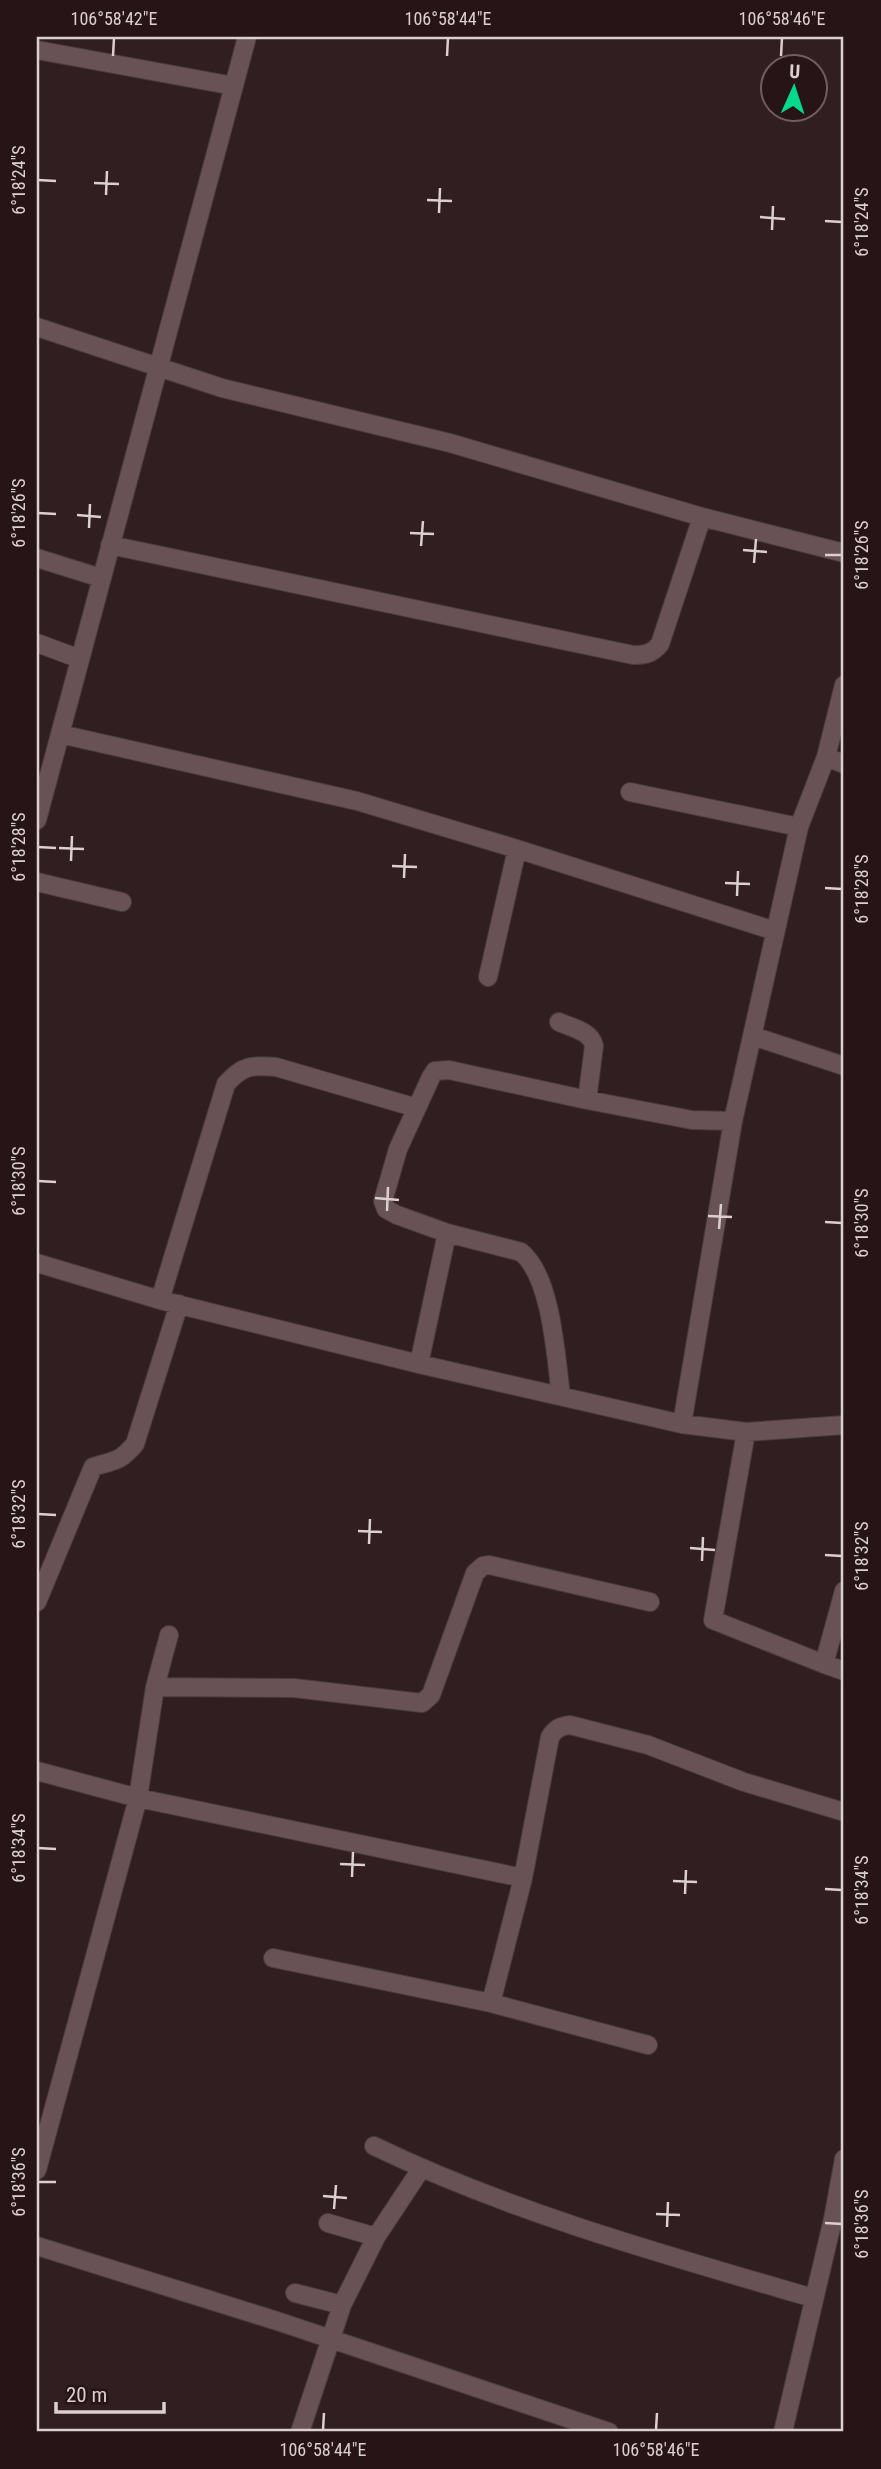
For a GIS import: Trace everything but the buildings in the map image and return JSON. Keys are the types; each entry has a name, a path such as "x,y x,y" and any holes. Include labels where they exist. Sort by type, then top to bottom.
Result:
{"street":[{"path":"37,821 247,37"},
{"path":"37,50 234,86"},
{"path":"37,327 222,388 450,443 702,517 844,553"},
{"path":"110,545 415,611 620,653 645,655 660,644 702,517"},
{"path":"37,558 101,578"},
{"path":"37,643 80,659"},
{"path":"682,1424 733,1121 799,827 826,757 844,685"},
{"path":"60,734 357,801 775,931"},
{"path":"826,757 844,764"},
{"path":"630,792 799,827"},
{"path":"488,977 517,849"},
{"path":"37,882 122,902"},
{"path":"559,1022 592,1038 594,1045 587,1100"},
{"path":"753,1036 844,1066"},
{"path":"160,1300 226,1084 238,1070 256,1065 276,1067 417,1108"},
{"path":"561,1396 552,1324 538,1275 533,1264 522,1252 447,1233 397,1215 384,1206 383,1201 398,1149 431,1077 435,1072 443,1070 692,1120 733,1121"},
{"path":"419,1364 447,1233"},
{"path":"37,1263 160,1300 419,1364 682,1424 746,1432 844,1425"},
{"path":"37,1602 93,1467 113,1463 124,1457 135,1444 179,1304"},
{"path":"746,1432 712,1620 844,1671"},
{"path":"155,1687 294,1688 422,1703 431,1695 475,1573 483,1566 489,1565 650,1602"},
{"path":"824,1664 844,1591"},
{"path":"37,2170 138,1798 155,1687 169,1635"},
{"path":"491,2003 523,1878 550,1737 560,1727 570,1725 648,1745 744,1782 844,1812"},
{"path":"37,1771 138,1798 523,1878"},
{"path":"273,1958 491,2003 648,2045"},
{"path":"374,2146 421,2169 499,2199 651,2251 813,2298"},
{"path":"783,2432 844,2159"},
{"path":"300,2432 342,2305 376,2237 421,2169"},
{"path":"328,2223 376,2237"},
{"path":"37,2246 330,2339 609,2432"},
{"path":"295,2293 342,2305"}]}
